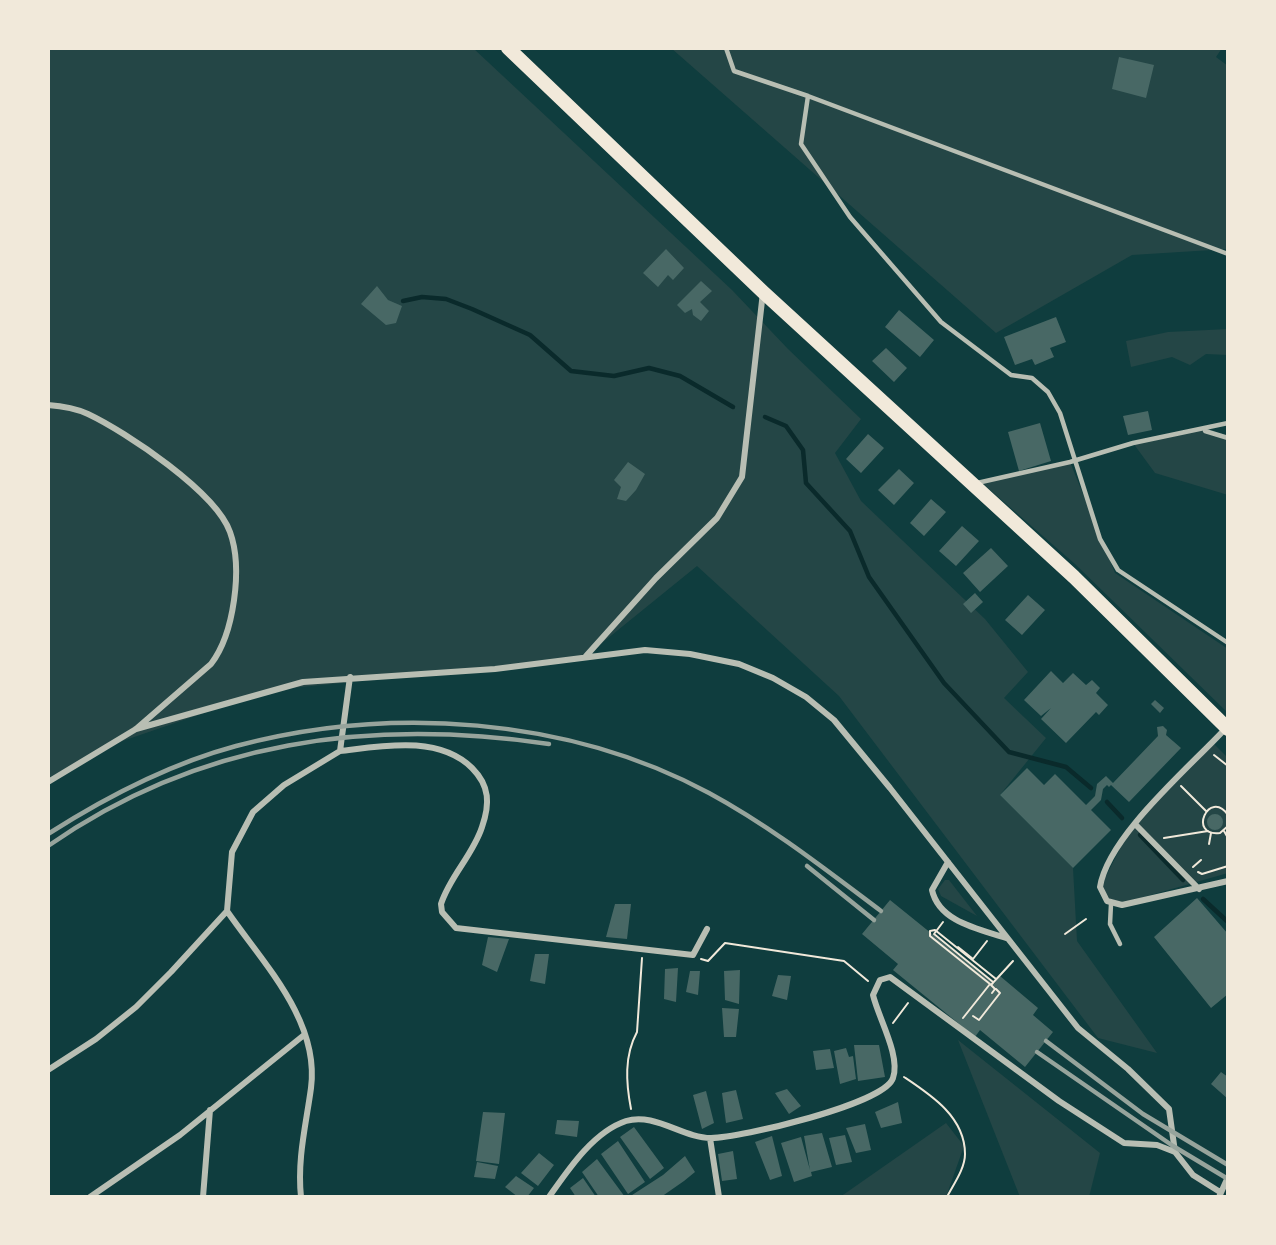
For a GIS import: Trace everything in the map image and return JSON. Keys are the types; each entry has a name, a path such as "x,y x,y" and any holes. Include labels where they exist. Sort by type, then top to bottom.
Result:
{"main road":[{"path":"508,48 763,292 1074,577 1227,729"}],"street":[{"path":"586,656 656,578 717,518 742,477 763,292"},
{"path":"48,405 67,407 87,414 151,454 212,503 231,533 235,559 235,590 231,618 220,653 198,676 136,729 48,782"},
{"path":"136,729 303,681 495,669 645,650 690,654 739,664 773,678 806,697 834,720 1078,1028 1128,1069 1169,1109 1175,1152 1193,1175 1219,1194 1228,1178"},
{"path":"340,751 350,677"},
{"path":"1227,729 1134,824 1113,851 1101,879 1101,891 1111,904 1122,905 1228,881"},
{"path":"48,1070 96,1039 136,1007 227,911 232,852 253,812 284,785 340,751 409,746 437,749 455,754 481,777 488,791 487,808 482,827 473,849 444,894 441,904 442,912 456,928 464,931 643,950 695,953 707,929"},
{"path":"1134,824 1199,889"},
{"path":"948,862 932,890 937,904 950,916 1007,938"},
{"path":"227,911 290,1002 304,1035 312,1069 302,1144 299,1179 301,1197"},
{"path":"549,1197 577,1160 611,1128 634,1120 648,1120 710,1138 817,1116 865,1099 889,1086 895,1063 874,1001 875,986 880,980 890,977 1059,1101 1124,1143 1157,1145 1175,1152"},
{"path":"90,1197 160,1151 304,1035"},
{"path":"203,1197 210,1110"},
{"path":"710,1138 719,1197"}],"lane":[{"path":"726,48 734,70 1228,254"},
{"path":"808,96 801,144 850,217 941,322 1011,375 1032,378 1048,392 1060,413 1100,539 1118,570 1228,643"},
{"path":"971,485 1075,460 1133,443 1228,423"},
{"path":"1202,430 1228,438"},
{"path":"1111,904 1110,924 1120,944"}],"path":[{"path":"1209,756 1214,755 1228,766"},
{"path":"1188,779 1181,786 1206,811"},
{"path":"1206,811 1218,807 1228,815"},
{"path":"1206,811 1203,824 1208,831 1212,833 1224,831 1228,826"},
{"path":"1164,838 1208,831"},
{"path":"1224,831 1228,838"},
{"path":"1157,832 1171,846"},
{"path":"1209,844 1212,833"},
{"path":"1186,860 1202,874 1228,866"},
{"path":"1193,867 1201,860"},
{"path":"1065,934 1086,919"},
{"path":"938,928 934,934 994,981"},
{"path":"966,1015 989,983 930,936 930,931 934,930 994,981"},
{"path":"939,938 944,936 973,959 985,944 990,933"},
{"path":"695,953 708,961 725,943 844,961 875,986"},
{"path":"634,1120 628,1092 626,1065 636,1032 643,950"},
{"path":"973,1016 979,1020 1000,993 991,985 1020,955"},
{"path":"992,993 995,989"},
{"path":"886,1033 915,994"},
{"path":"894,1070 939,1101 959,1129 965,1155 959,1175 947,1197"}],"shaded area":[{"path":"48,48 473,48 732,290 788,349 861,419 835,453 861,501 985,619 1028,672 1004,698 1046,738 1000,795 1073,868 1077,941 1157,1053 1098,1038 839,696 697,566 586,656 515,666 271,690 108,746 48,778"},
{"path":"671,48 1222,48 1216,57 1228,66 1228,249 1132,255 996,333"},
{"path":"1228,329 1228,355 1206,354 1190,365 1172,357 1131,367 1126,341 1168,332"},
{"path":"1202,430 1228,439 1228,495 1155,473 1133,443"},
{"path":"1070,462 1115,573 1228,649 1228,713 1075,564 981,482"},
{"path":"1211,741 1228,758 1228,873 1119,904 1112,903 1101,886 1133,823"},
{"path":"945,880 949,880 977,916 941,896 938,889"},
{"path":"958,1040 1100,1153 1089,1197 1020,1197"},
{"path":"946,1123 964,1146 946,1197 840,1197"}],"building":[{"path":"1119,57 1154,65 1146,98 1112,89"},
{"path":"666,249 684,268 673,280 668,275 658,287 643,273"},
{"path":"701,281 712,291 700,302 709,311 701,321 693,315 692,309 685,313 677,305"},
{"path":"377,286 388,300 402,306 396,323 386,325 361,304"},
{"path":"899,310 934,340 920,357 885,327"},
{"path":"1056,317 1066,342 1050,348 1054,357 1035,365 1032,359 1015,365 1004,337"},
{"path":"886,348 907,368 894,382 872,361"},
{"path":"1148,411 1152,430 1128,435 1123,416"},
{"path":"1040,423 1051,461 1019,471 1008,432"},
{"path":"868,434 884,448 861,473 846,459"},
{"path":"628,462 645,474 636,490 626,501 617,499 621,487 614,480"},
{"path":"899,469 914,483 894,505 878,490"},
{"path":"931,499 946,512 924,536 910,523"},
{"path":"962,526 979,541 956,566 939,551"},
{"path":"991,548 1008,566 980,592 963,573"},
{"path":"975,593 983,602 971,613 963,604"},
{"path":"1028,595 1045,610 1022,635 1005,620"},
{"path":"1051,671 1063,683 1073,673 1086,685 1092,680 1100,688 1096,693 1108,705 1099,715 1096,712 1066,743 1041,719 1051,708 1041,716 1024,700"},
{"path":"1155,700 1164,708 1160,713 1151,704"},
{"path":"1163,726 1167,730 1166,735 1181,748 1129,802 1111,785 1103,789 1101,800 1091,810 1111,830 1073,868 1000,795 1027,768 1044,785 1055,774 1086,805 1095,796 1097,784 1106,776 1113,783 1158,736 1157,727"},
{"path":"1212,814 1218,814 1223,822 1221,828 1212,830 1207,825 1207,819"},
{"path":"1197,898 1228,934 1228,994 1211,1008 1154,937"},
{"path":"890,900 994,984 1000,976 1038,1008 1033,1015 1053,1032 1025,1067 980,1030 975,1037 893,970 898,964 862,934"},
{"path":"615,904 631,904 627,939 606,937"},
{"path":"488,937 509,939 497,972 482,965"},
{"path":"535,954 549,954 545,984 530,981"},
{"path":"678,968 676,1002 664,999 665,969"},
{"path":"740,970 739,1004 725,1000 724,971"},
{"path":"690,971 700,971 698,995 686,992"},
{"path":"778,975 791,976 787,1000 772,996"},
{"path":"722,1008 739,1009 736,1037 724,1037"},
{"path":"854,1045 879,1045 885,1077 858,1081"},
{"path":"846,1048 849,1057 853,1056 856,1079 840,1084 834,1051"},
{"path":"830,1049 834,1068 816,1070 813,1051"},
{"path":"1221,1072 1228,1077 1228,1099 1211,1084"},
{"path":"787,1089 801,1106 789,1114 775,1093"},
{"path":"736,1090 743,1119 726,1123 722,1093"},
{"path":"706,1091 714,1123 702,1129 693,1095"},
{"path":"898,1102 902,1123 881,1128 875,1112"},
{"path":"483,1112 505,1113 499,1164 476,1161"},
{"path":"557,1120 579,1121 577,1137 555,1134"},
{"path":"865,1124 871,1150 856,1153 846,1128"},
{"path":"634,1127 664,1168 650,1179 620,1137"},
{"path":"822,1133 832,1167 811,1172 812,1176 794,1182 781,1143 801,1137 810,1170 804,1136"},
{"path":"845,1135 852,1162 836,1165 829,1138"},
{"path":"772,1136 782,1176 770,1180 755,1142"},
{"path":"618,1141 645,1182 628,1194 601,1154"},
{"path":"733,1151 737,1179 722,1181 718,1154"},
{"path":"539,1153 554,1165 538,1186 521,1173"},
{"path":"685,1156 695,1172 684,1181 661,1197 629,1197 663,1175"},
{"path":"597,1159 625,1197 599,1197 582,1172"},
{"path":"477,1162 498,1166 495,1179 474,1177"},
{"path":"516,1176 534,1188 527,1197 518,1197 505,1187"},
{"path":"583,1178 596,1197 576,1197 570,1188"}],"waterway":[{"path":"403,301 422,297 446,299 472,309 530,335 571,371 614,376 649,368 680,376 733,407"},
{"path":"765,417 786,426 803,450 806,483 850,531 869,577 944,683 1009,752 1066,767 1091,788"},
{"path":"1107,802 1122,818"},
{"path":"1140,835 1183,880"},
{"path":"1203,899 1228,922"}],"railway":[{"path":"48,834 92,807 162,772 236,746 295,733 355,725 416,723 477,726 538,734 597,748 655,767 709,793 754,819 881,911"},
{"path":"48,846 106,810 165,782 226,760 288,746 352,737 417,734 482,737 549,744"},
{"path":"807,866 874,920"},
{"path":"1046,1041 1143,1114 1228,1165"},
{"path":"1037,1052 1173,1146 1228,1179"}]}
